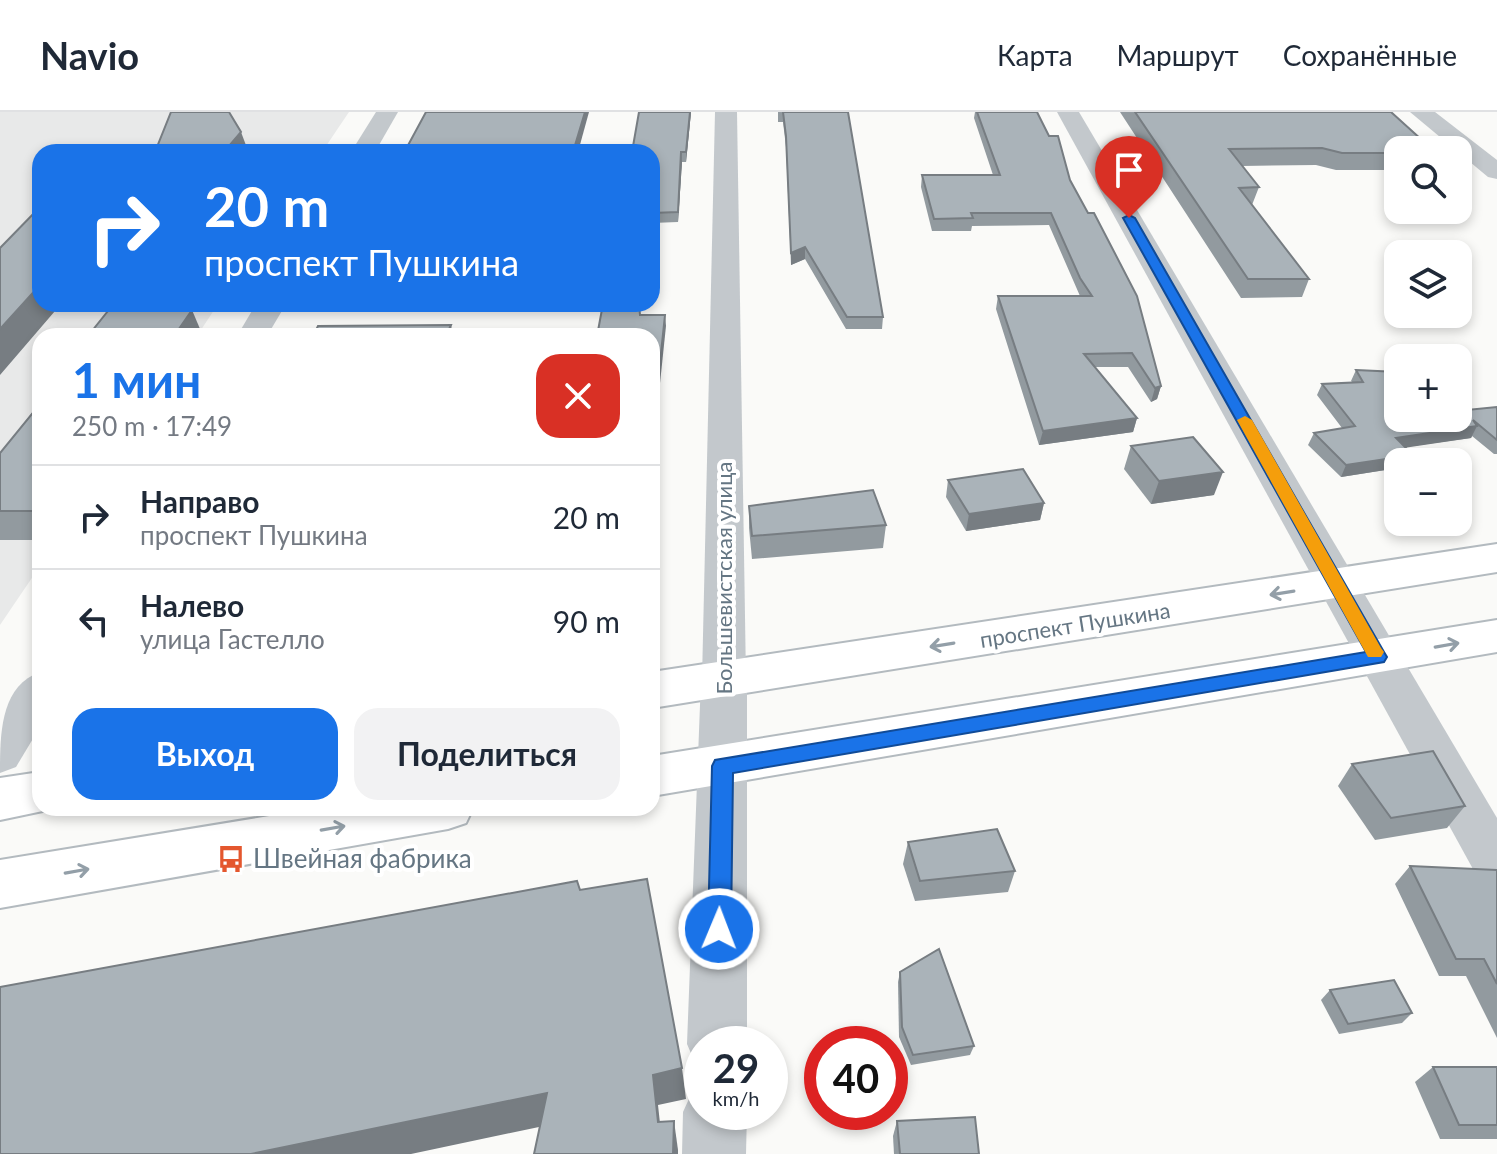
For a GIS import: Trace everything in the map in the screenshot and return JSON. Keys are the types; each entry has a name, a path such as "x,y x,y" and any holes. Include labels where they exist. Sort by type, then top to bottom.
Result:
{"main road":[{"name":"проспект Пушкина","path":"660,689 1497,558"},
{"path":"660,775 1497,636"},
{"path":"0,799 32,794"},
{"path":"0,884 401,816"}],"street":[{"path":"368,144 387,112"},
{"name":"Большевистская улица","path":"717,1026 724,679 726,112"},
{"path":"1068,112 1497,864"},
{"path":"1421,112 1497,172"},
{"path":"0,754 32,702"},
{"path":"714,1154 715,1130"}],"shaded area":[{"path":"0,112 349,112 327,144 32,144 32,312 213,312 202,328 32,328 32,578 0,625"}],"building":[{"path":"171,112 229,112 241,132 231,144 158,144"},
{"path":"426,112 585,112 575,144 409,144"},
{"path":"639,112 690,112 686,152 681,152 678,212 660,213 660,144 633,144"},
{"path":"783,112 848,112 883,317 847,317 805,247 791,253"},
{"path":"977,112 1037,112 1049,136 1058,136 1070,180 1088,213 1094,213 1137,296 1161,386 1155,388 1132,353 1084,354 1137,418 1043,431 998,296 1092,296 1080,278 1051,213 971,213 973,218 934,219 922,175 1000,175"},
{"path":"1135,112 1391,112 1418,136 1384,136 1384,153 1342,153 1322,148 1229,149 1259,187 1239,188 1309,279 1248,279"},
{"path":"32,215 32,294 0,329 0,248"},
{"path":"107,312 191,312 180,328 94,328"},
{"path":"602,312 665,315 660,362 660,328 598,328"},
{"path":"451,325 450,328 318,326"},
{"path":"1356,370 1384,371 1384,432 1436,432 1396,438 1406,448 1384,448 1384,459 1346,465 1314,433 1355,426 1322,384 1363,382"},
{"path":"1497,407 1497,440 1473,420 1477,426 1472,427 1472,410"},
{"path":"32,414 32,511 0,511 0,453"},
{"path":"1193,437 1223,472 1159,481 1131,446"},
{"path":"1023,469 1044,503 969,514 948,480"},
{"path":"873,490 886,525 752,536 749,506"},
{"path":"1433,751 1465,806 1391,818 1352,764"},
{"path":"997,829 1015,871 920,881 908,842"},
{"path":"1410,866 1497,870 1497,984 1484,959 1456,959"},
{"path":"647,879 682,1068 653,1075 658,1122 674,1121 673,1154 534,1154 547,1093 251,1154 0,1154 0,987 577,881 580,890"},
{"path":"939,949 974,1046 913,1055 908,1042 908,1026 902,1026 900,972"},
{"path":"1394,980 1412,1013 1348,1024 1330,990"},
{"path":"1433,1067 1497,1067 1497,1125 1459,1125"},
{"path":"975,1117 979,1154 900,1154 898,1130 908,1130 908,1120"}],"slow traffic":[{"path":"1245,420 1375,652"}],"place":[{"name":"Швейная фабрика","path":"231,859"}],"route":[{"path":"719,929 723,766 1378,657 1129,218"}]}
